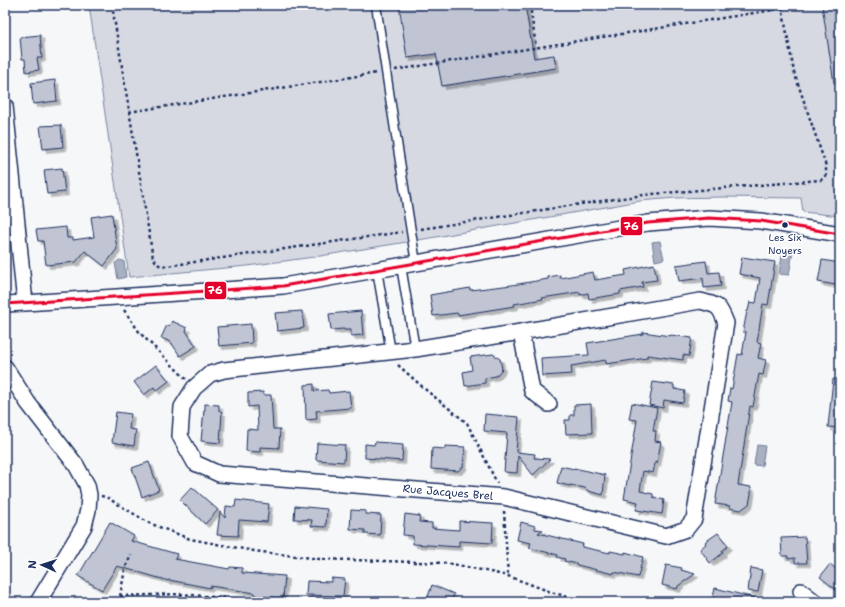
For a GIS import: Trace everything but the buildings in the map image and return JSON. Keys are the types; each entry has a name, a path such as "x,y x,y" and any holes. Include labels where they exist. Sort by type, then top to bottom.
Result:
{"street":[{"path":"5,106 25,303"},
{"path":"5,304 283,286 648,223 709,218 761,221 840,234"},
{"name":"Rue Jacques Brel","path":"700,301 713,304 721,309 726,323 694,519 686,529 666,536 504,497 218,474 195,463 180,436 182,407 194,388 210,374 224,370 415,349 521,332 700,301"},
{"path":"521,332 532,391 549,404"},
{"path":"6,372 28,404 76,465 87,485 89,495 88,510 84,526 38,602"},
{"path":"801,591 815,602"}],"lane":[{"path":"376,5 416,262"},
{"path":"401,266 415,349"},
{"path":"377,270 391,352"}],"path":[{"path":"112,5 129,112 153,258 159,265 167,266 651,194 821,180 826,175 826,166 794,72 782,6 773,10 129,112"},
{"path":"530,5 536,47"},
{"path":"772,5 773,10"},
{"path":"118,297 123,309 140,333 194,388"},
{"path":"391,352 394,361 426,390 467,423 504,497 508,576"},
{"path":"89,495 106,497 149,523 190,539 254,551 320,559 447,563 508,576 551,592 585,602"},
{"path":"119,602 125,569 131,555"},
{"path":"120,596 181,594 269,602"},
{"path":"180,602 181,594"}],"shaded area":[{"path":"89,5 840,5 840,216 803,212 801,198 721,197 675,198 640,201 314,257 247,266 129,277"}],"water":[{"path":"660,241 664,259 655,261 652,242"},
{"path":"783,250 793,251 789,275 779,274"},
{"path":"119,260 124,261 126,277 118,279 115,263"},
{"path":"757,445 765,446 762,466 754,465"}],"transit line":[{"name":"76","path":"5,304 283,286 648,223 709,218 761,221 840,234"}],"place":[{"name":"Les Six Noyers","path":"785,225"}]}
